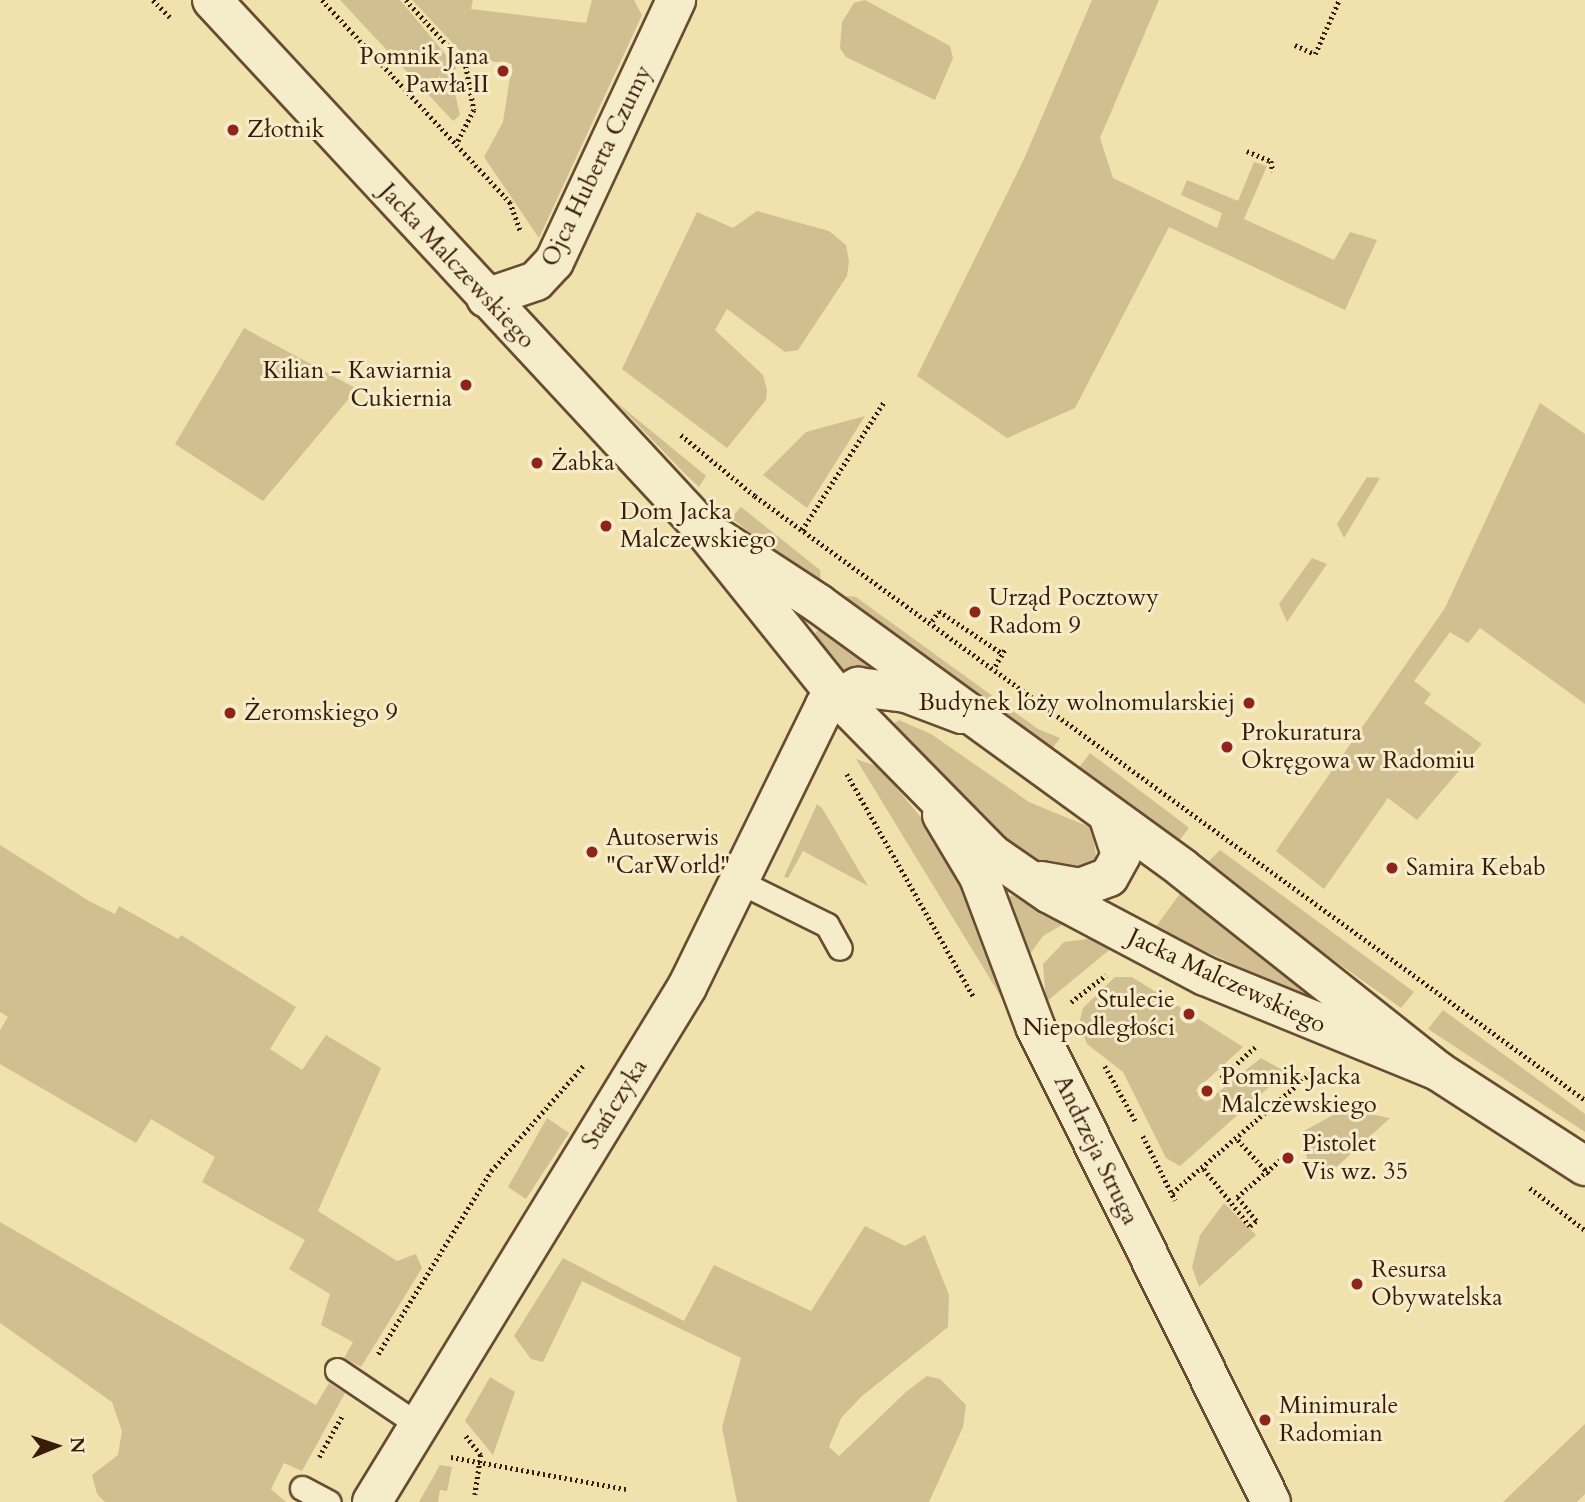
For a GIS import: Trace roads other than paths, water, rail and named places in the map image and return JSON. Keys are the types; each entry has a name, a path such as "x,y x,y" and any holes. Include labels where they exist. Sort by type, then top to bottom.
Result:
{"street":[{"name":"Jacka Malczewskiego","path":"212,0 704,530 835,695 929,796 1023,876 1205,976 1438,1071"},
{"name":"Ojca Huberta Czumy","path":"486,298 536,281 554,262 676,0"},
{"name":"Jacka Malczewskiego","path":"704,530 819,604 1109,817 1438,1071 1585,1166"},
{"name":"Jacka Malczewskiego","path":"835,695 858,687 906,693 982,725"},
{"name":"Stańczyka","path":"372,1502 417,1424 687,987 811,725 835,695"},
{"name":"Andrzeja Struga","path":"929,796 979,877 1035,1026 1271,1502"},
{"name":"Jacka Malczewskiego","path":"1023,876 1080,888 1103,883 1120,862 1120,842 1109,817"}],"lane":[{"path":"738,881 827,925 840,948"},
{"path":"337,1370 417,1424"},
{"path":"302,1488 328,1502"}],"place":[{"name":"Pomnik Jana Pawła II","path":"503,71"},
{"name":"Złotnik","path":"233,130"},
{"name":"Kilian - Kawiarnia Cukiernia","path":"466,385"},
{"name":"Żabka","path":"537,463"},
{"name":"Dom Jacka Malczewskiego","path":"606,526"},
{"name":"Urząd Pocztowy Radom 9","path":"975,612"},
{"name":"Budynek loży wolnomularskiej","path":"1249,703"},
{"name":"Żeromskiego 9","path":"230,713"},
{"name":"Prokuratura Okręgowa w Radomiu","path":"1227,747"},
{"name":"Autoserwis \"CarWorld\"","path":"592,852"},
{"name":"Samira Kebab","path":"1392,868"},
{"name":"Stulecie Niepodległości","path":"1189,1014"},
{"name":"Pomnik Jacka Malczewskiego","path":"1207,1091"},
{"name":"Pistolet Vis wz. 35","path":"1288,1158"},
{"name":"Resursa Obywatelska","path":"1357,1284"},
{"name":"Minimurale Radomian","path":"1265,1420"}]}
